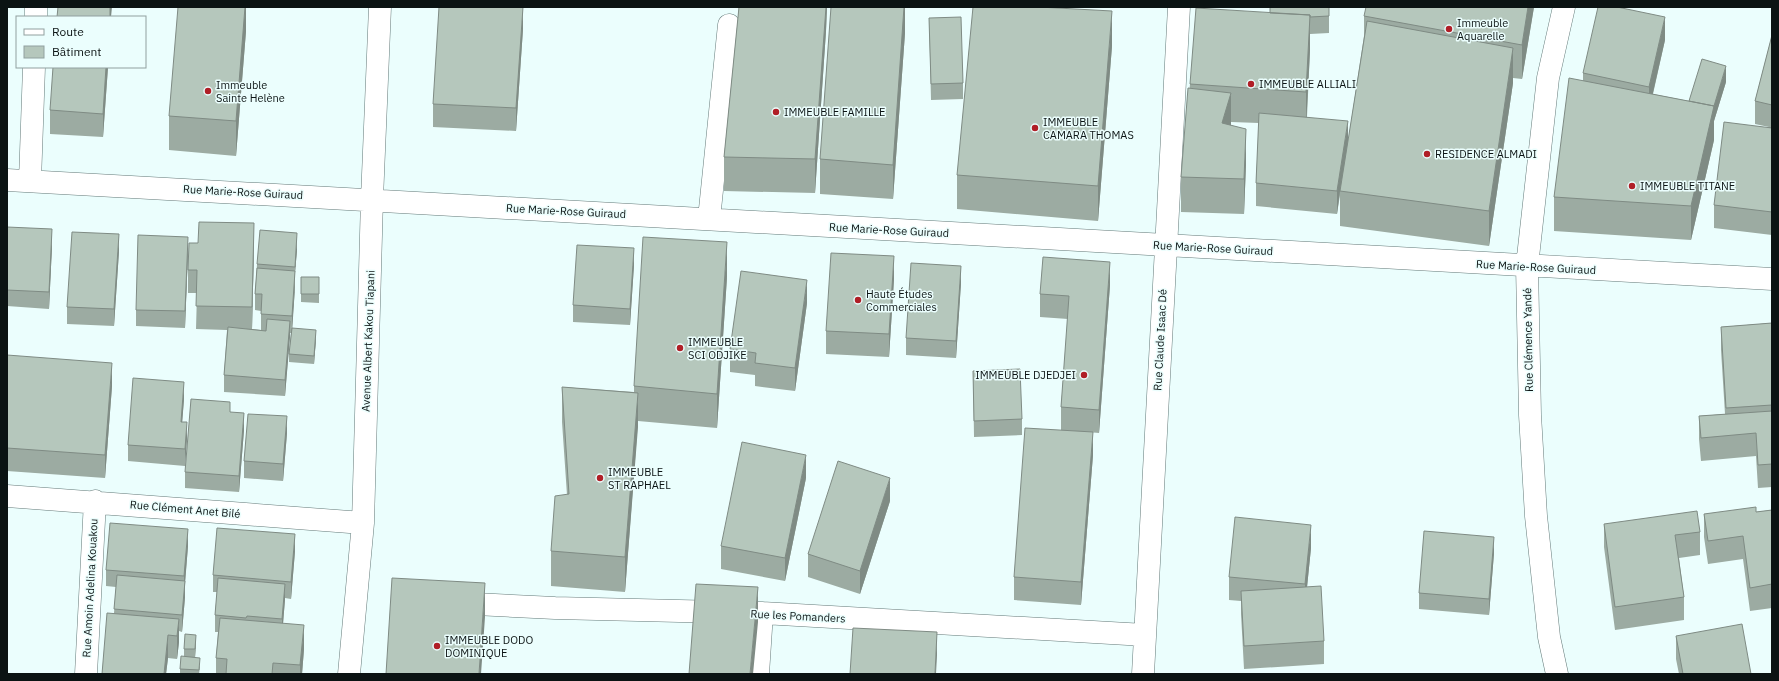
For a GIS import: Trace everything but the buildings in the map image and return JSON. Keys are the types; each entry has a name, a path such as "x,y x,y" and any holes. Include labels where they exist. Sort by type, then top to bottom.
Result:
{"street":[{"name":"Avenue Albert Kakou Tiapani","path":"349,674 363,523 372,199 380,7"},
{"name":"Rue Claude Isaac Dé","path":"1143,674 1179,7"},
{"name":"Rue Clémence Yandé","path":"1557,674 1549,637 1536,516 1530,415 1527,266 1548,78 1564,7"},
{"path":"709,220 729,25"},
{"path":"30,181 34,68"},
{"name":"Rue Marie-Rose Guiraud","path":"7,180 372,199 709,220 1772,279"},
{"name":"Rue Clément Anet Bilé","path":"7,496 363,523"},
{"name":"Rue Amoin Adelina Kouakou","path":"86,674 95,502"},
{"name":"Rue les Pomanders","path":"434,602 555,608 762,613 1145,635"},
{"path":"758,674 762,613"}],"place":[{"name":"Immeuble Aquarelle","path":"1449,29"},
{"name":"IMMEUBLE ALLIALI","path":"1251,84"},
{"name":"Immeuble Sainte Helène","path":"208,91"},
{"name":"IMMEUBLE FAMILLE","path":"776,112"},
{"name":"IMMEUBLE CAMARA THOMAS","path":"1035,128"},
{"name":"RESIDENCE ALMADI","path":"1427,154"},
{"name":"IMMEUBLE TITANE","path":"1632,186"},
{"name":"Haute Études Commerciales","path":"858,300"},
{"name":"IMMEUBLE SCI ODJIKE","path":"680,348"},
{"name":"IMMEUBLE DJEDJEI","path":"1084,375"},
{"name":"IMMEUBLE ST RAPHAEL","path":"600,478"},
{"name":"IMMEUBLE DODO DOMINIQUE","path":"437,646"}]}
